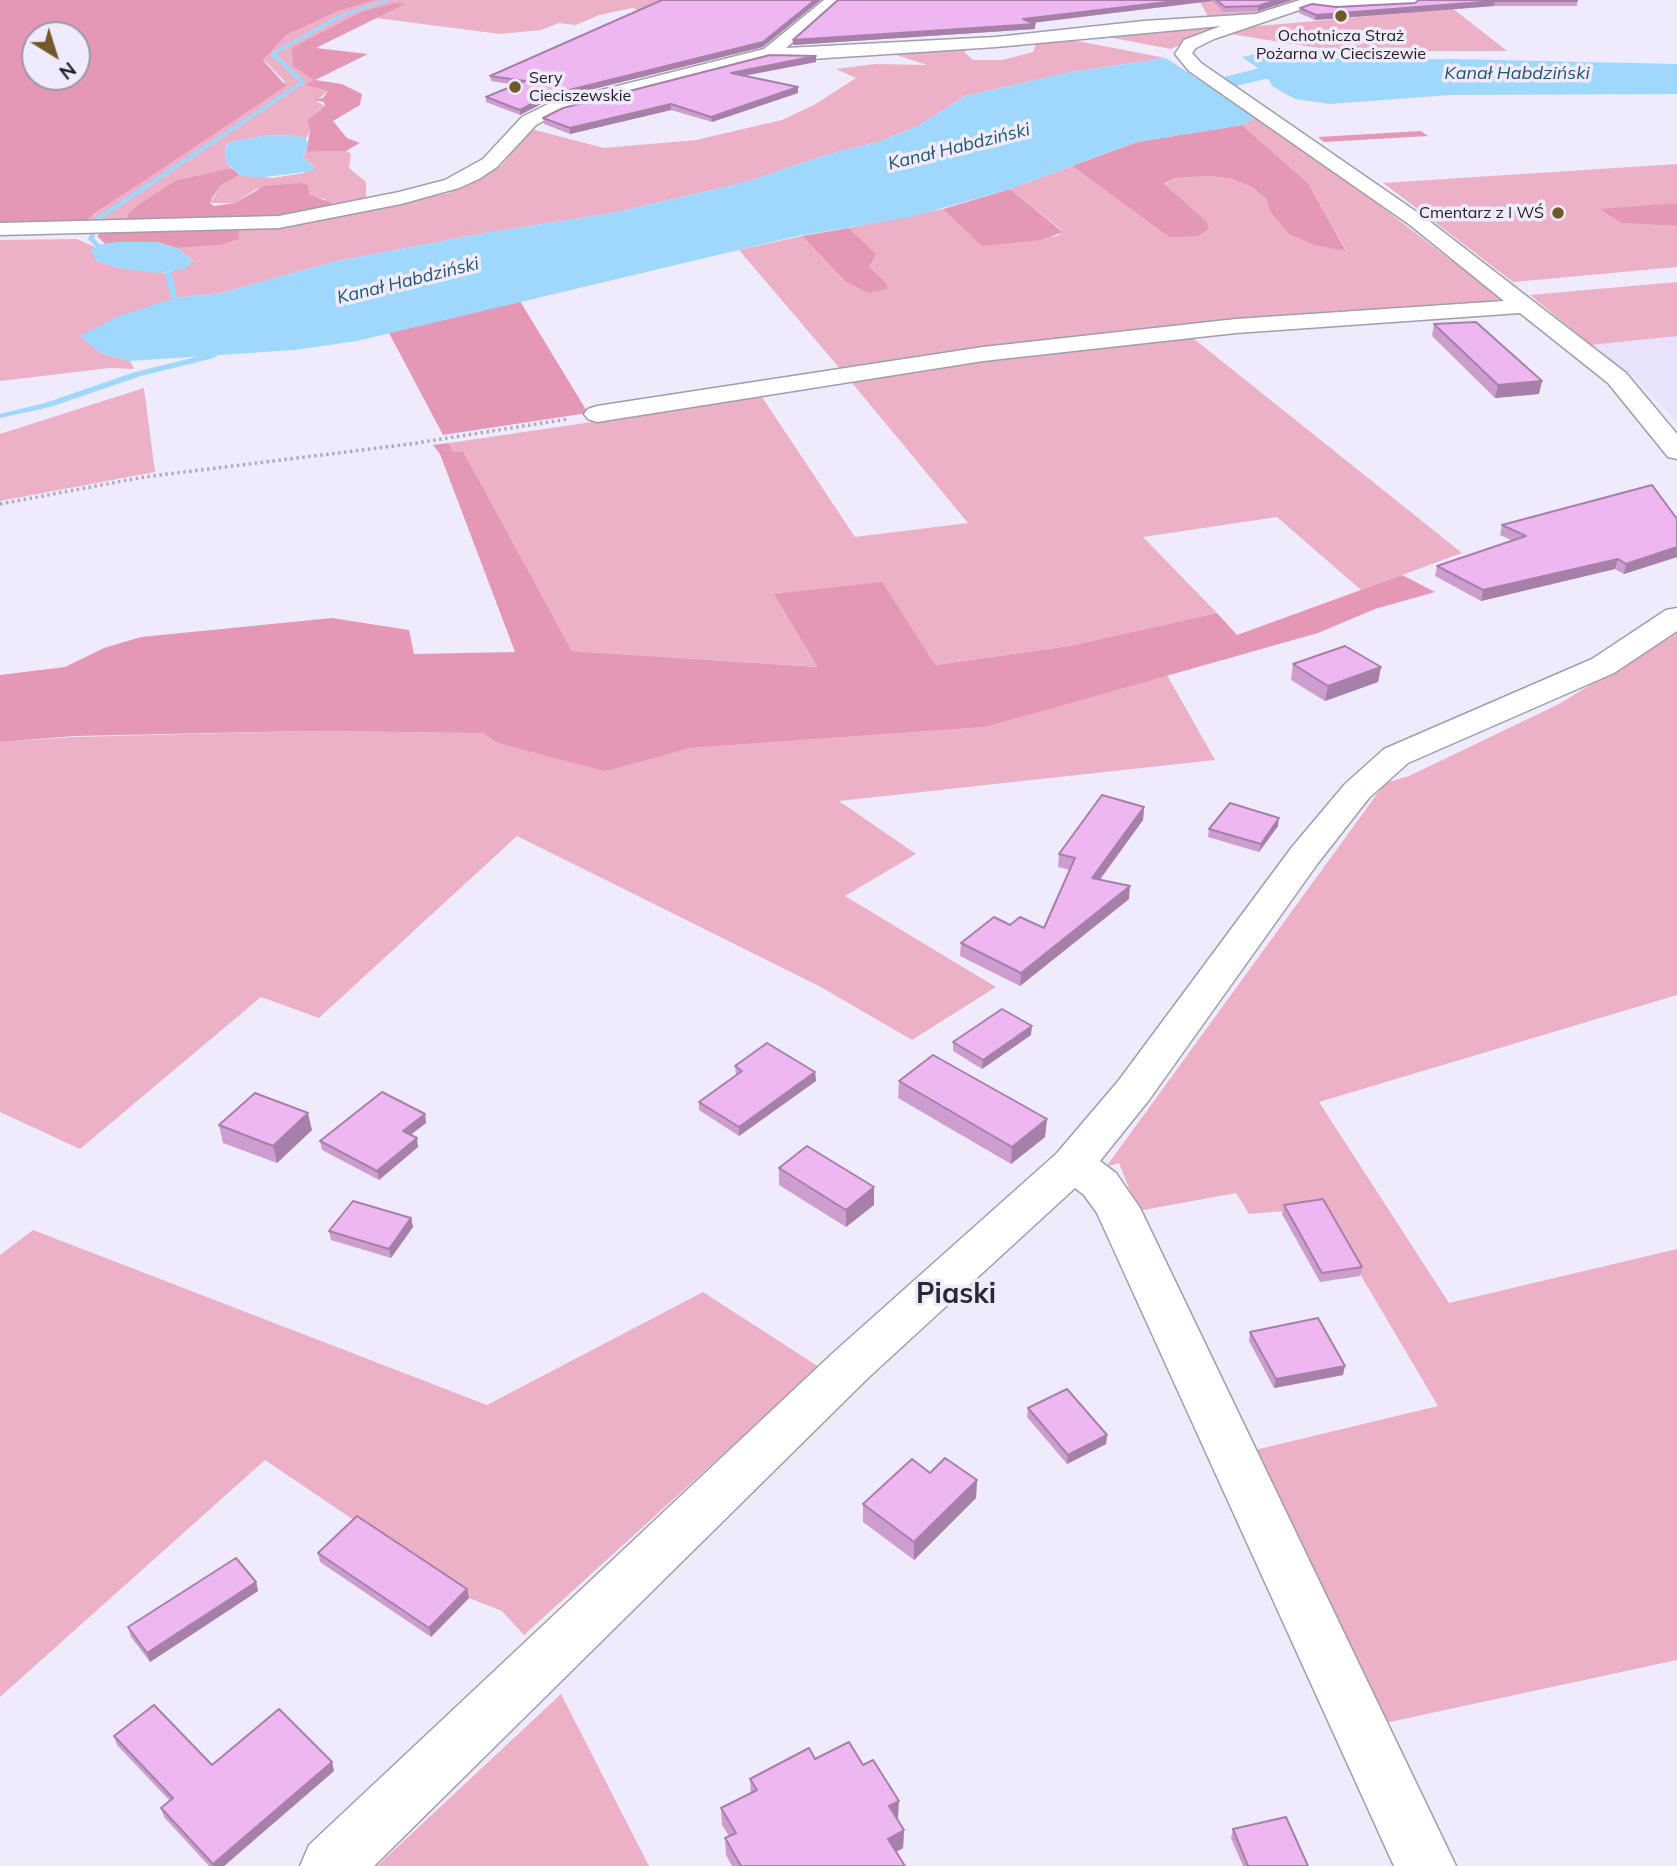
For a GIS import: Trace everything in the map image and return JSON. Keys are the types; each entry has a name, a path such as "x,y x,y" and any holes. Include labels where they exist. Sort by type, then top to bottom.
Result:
{"street":[{"path":"770,53 833,0"},
{"path":"1189,60 1185,49 1198,40 1314,1 1335,4 1414,0"},
{"path":"0,229 279,222 401,198 452,184 472,175 491,163 529,121 556,107 770,53 873,50 1260,19"},
{"path":"1074,35 1126,44"},
{"path":"1163,51 1189,60 1406,213 1526,306 1617,378 1677,451"},
{"path":"597,414 983,354 1236,326 1526,306"},
{"path":"331,1866 851,1365 1073,1164 1134,1090 1305,855 1357,790 1396,756 1603,666 1677,617"},
{"path":"1073,1164 1100,1184 1117,1208 1425,1866"}],"path":[{"path":"1406,213 1523,205 1546,212"},
{"path":"0,505 144,477 410,444 597,414"}],"shaded area":[{"path":"0,0 376,0 339,11 286,35 263,60 286,86 81,225 0,226"},
{"path":"376,0 706,0 667,25 633,8 599,15 576,25 559,23 541,30 500,34 376,18 403,4 292,48 313,81 307,85 328,91 316,101 325,106 307,120 310,131 306,139 269,135 230,142 225,147 226,163 231,168 177,180 127,220 86,220 285,82 263,59 286,35 339,11"},
{"path":"1199,0 1301,0 1259,13 1209,18"},
{"path":"1442,0 1507,51 1336,51 1230,34 1248,27 1403,13"},
{"path":"394,3 405,4 316,48 368,54 315,80 342,84 362,94 360,105 333,121 347,138 360,143 346,151 306,152 310,131 307,120 325,106 324,102 314,100 323,98 328,91 305,85 313,80 293,66 292,48 361,12"},
{"path":"1233,21 1171,49 1102,36"},
{"path":"1072,40 1166,58 1071,72 965,96 920,125 881,141 826,155 743,183 612,213 485,233 337,261 221,293 175,298 100,353 130,361 134,369 110,368 0,381 0,240 77,239 95,247 91,251 97,261 119,268 168,273 194,261 177,248 221,245 239,239 239,229 331,217 449,193 501,166 531,129 604,148 696,140 782,120 814,105 856,78 836,69 875,64 927,65 887,52 970,48 964,52 973,60 1003,60 1033,52 1036,44"},
{"path":"1256,118 1349,182 1503,300 1484,306 842,371 739,250 802,236 846,282 868,293 868,267 876,254 849,228 943,209 983,246 1057,236 1063,231 1010,189 1072,166 1169,237 1206,221 1164,185 1175,178 1211,176 1232,179 1252,187 1266,199 1270,211 1346,250 1308,183 1242,125"},
{"path":"1242,125 1308,183 1346,251 1314,245 1289,234 1270,211 1266,199 1252,187 1232,179 1211,176 1175,178 1164,184 1206,221 1209,229 1197,236 1169,237 1072,166 1137,142"},
{"path":"1421,131 1428,136 1324,142 1318,137"},
{"path":"346,151 351,154 349,168 366,182 366,200 332,209 325,199 256,189 235,203 210,203 221,185 240,175 273,178 304,173 315,167 303,158 306,152"},
{"path":"1677,164 1677,203 1600,210 1621,223 1677,226 1677,267 1513,282 1423,213 1505,206 1419,210 1383,183"},
{"path":"231,168 240,175 221,185 210,203 214,206 235,203 264,186 299,183 308,185 309,195 330,202 332,209 283,217 127,220 128,214 141,203 177,180"},
{"path":"1010,189 1063,232 1041,240 982,246 943,209"},
{"path":"1677,203 1677,226 1621,223 1599,209"},
{"path":"849,228 876,254 869,267 886,283 888,289 868,293 846,282 802,236"},
{"path":"239,229 239,239 221,245 177,248 156,242 105,244 97,236 102,232"},
{"path":"1677,282 1677,336 1591,345 1530,295"},
{"path":"520,301 588,413 443,435 389,333"},
{"path":"1189,335 1462,553 1361,590 1277,517 1143,537 1217,613 1069,646 934,665 819,667 572,651 463,451 453,452 449,443 762,397 855,537 968,523 848,378 965,361"},
{"path":"1677,336 1677,422 1636,379 1591,345"},
{"path":"144,388 155,472 0,501 0,434"},
{"path":"449,443 453,452 463,451 572,651 818,667 774,594 882,582 935,665 1069,646 1217,613 1237,635 1402,575 1435,592 1375,609 1318,633 986,727 691,748 605,771 497,743 483,733 307,731 75,736 0,742 0,675 65,667 104,648 141,637 332,618 409,630 414,654 515,652 440,454 433,445"},
{"path":"1677,632 1677,995 1319,1102 1449,1303 1677,1249 1677,1660 1385,1723 1251,1451 1438,1406 1321,1208 1249,1214 1236,1193 1138,1211 1119,1163 1106,1167 1385,783 1409,776 1559,704"},
{"path":"1167,675 1215,760 839,801 916,854 845,896 996,987 912,1040 819,986 517,836 319,1018 261,997 80,1149 0,1112 0,742 75,737 307,731 483,733 497,743 605,770 691,748 986,727"},
{"path":"33,1230 487,1405 703,1292 819,1367 524,1635 502,1611 469,1598 265,1460 0,1697 0,1255"},
{"path":"561,1694 649,1866 377,1866"}],"water":[{"path":"1266,52 1359,60 1451,59 1677,64 1677,94 1450,95 1330,104 1295,99 1272,86 1265,73 1242,57"},
{"path":"1166,58 1256,118 1242,125 1137,142 1010,189 911,217 793,237 357,341 294,350 130,361 100,353 80,336 119,316 175,298 221,293 337,261 485,233 612,213 743,183 826,155 881,141 920,125 965,96 1071,72"},
{"path":"269,135 306,139 308,146 303,158 315,167 313,171 257,178 240,175 226,163 225,147 230,142"},
{"path":"156,242 177,248 194,261 184,269 158,273 119,268 97,261 91,251 97,245"}],"building":[{"path":"662,0 815,0 763,42 549,95 520,110 486,97 525,81 490,76"},
{"path":"838,0 1184,0 1023,19 1035,24 793,40"},
{"path":"1216,0 1277,0 1258,6 1225,7"},
{"path":"1419,0 1577,1 1495,1 1316,15 1300,8 1312,4 1336,7 1415,3"},
{"path":"770,55 816,56 731,73 798,87 711,117 671,104 570,128 543,118 563,108"},
{"path":"1476,322 1542,381 1498,385 1434,324"},
{"path":"1652,485 1677,519 1677,547 1626,564 1618,559 1483,590 1437,566 1526,536 1502,525"},
{"path":"1345,646 1381,667 1328,686 1293,664"},
{"path":"1102,795 1144,807 1092,878 1130,886 1021,973 961,943 994,917 1010,925 1020,917 1044,928 1075,858 1059,854"},
{"path":"1230,803 1279,818 1261,844 1209,829"},
{"path":"1002,1009 1032,1026 983,1060 953,1042"},
{"path":"767,1043 815,1072 739,1127 699,1102 742,1071 735,1066"},
{"path":"933,1055 1047,1119 1012,1147 899,1081"},
{"path":"382,1092 425,1114 403,1131 417,1138 377,1171 320,1141"},
{"path":"255,1093 308,1113 273,1146 219,1125"},
{"path":"807,1146 874,1187 846,1210 779,1168"},
{"path":"1323,1199 1362,1267 1322,1273 1284,1205"},
{"path":"353,1201 411,1218 389,1249 329,1231"},
{"path":"1318,1318 1345,1366 1276,1379 1250,1332"},
{"path":"1067,1389 1107,1435 1068,1455 1028,1408"},
{"path":"945,1458 977,1480 914,1542 863,1504 912,1459 930,1473"},
{"path":"357,1516 467,1589 429,1628 318,1553"},
{"path":"236,1558 256,1582 147,1653 128,1627"},
{"path":"154,1705 212,1765 279,1709 332,1762 213,1864 161,1808 173,1798 114,1736"},
{"path":"849,1742 863,1765 873,1760 899,1801 889,1806 904,1830 888,1839 905,1866 741,1866 725,1838 736,1833 721,1808 757,1790 750,1779 809,1748 815,1759"},
{"path":"1286,1817 1308,1866 1248,1866 1233,1829"}],"waterway":[{"path":"97,245 90,238 97,219 303,82 273,54 341,16 389,0"},
{"name":"Kanał Habdziński","path":"1152,100 1265,73 1322,73"},
{"path":"168,273 175,298"},
{"path":"0,416 47,405 138,374 211,356 222,346"}],"place":[{"name":"Ochotnicza Straż Pożarna w Cieciszewie","path":"1341,16"},
{"name":"Sery Cieciszewskie","path":"515,87"},
{"name":"Cmentarz z I WŚ","path":"1558,213"}],"district":[{"name":"Piaski","path":"956,1295"}]}
